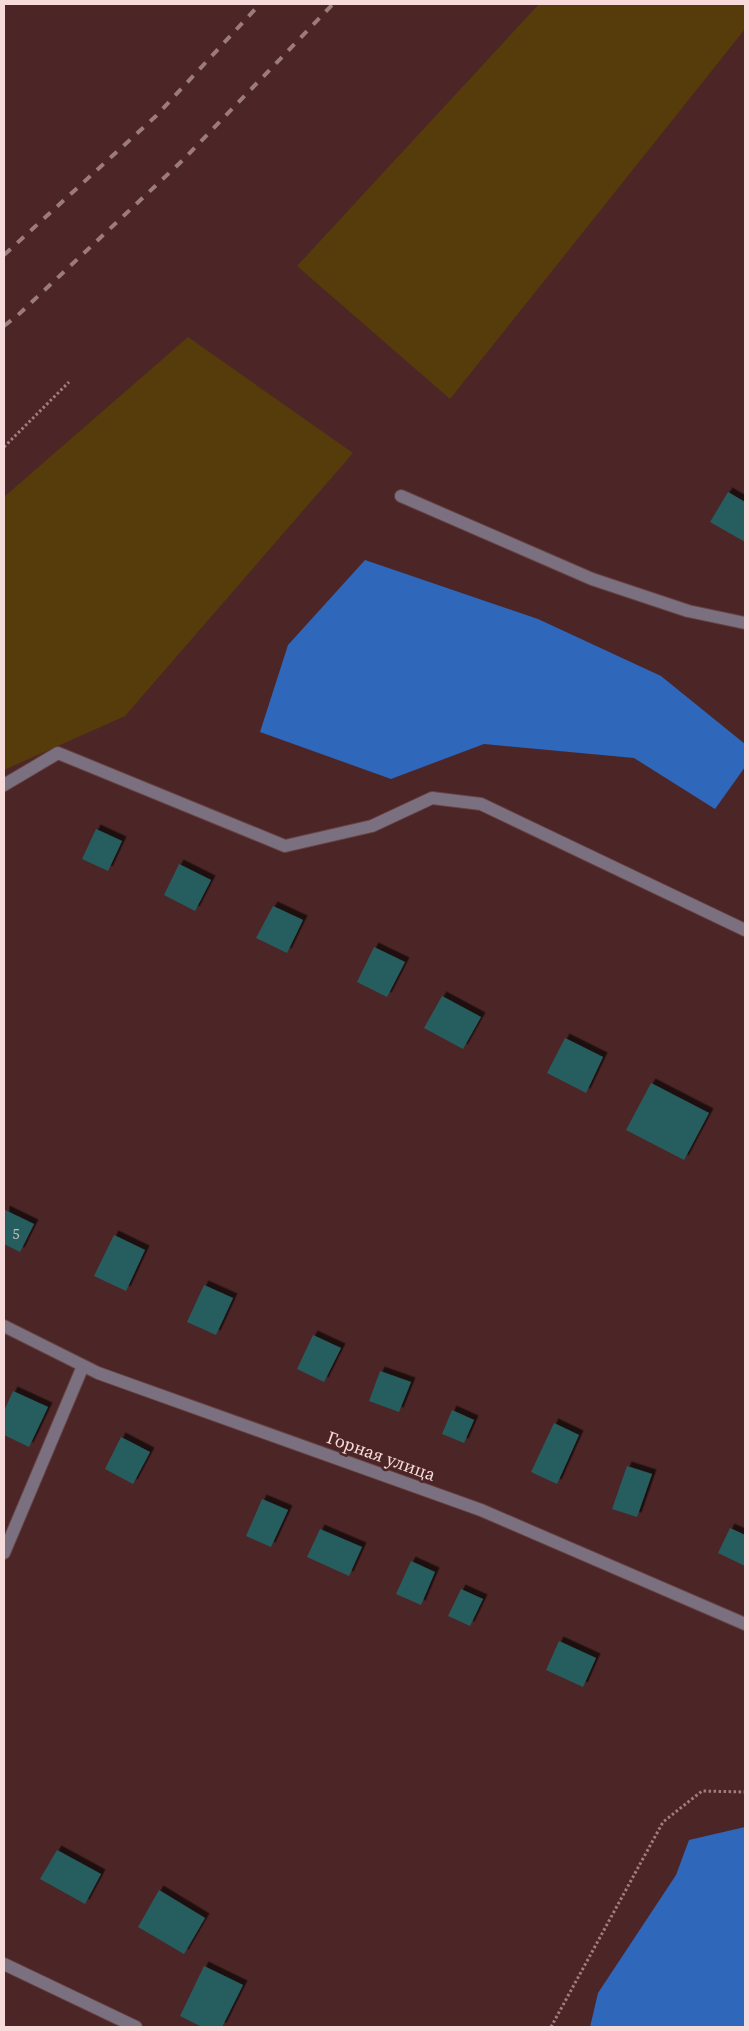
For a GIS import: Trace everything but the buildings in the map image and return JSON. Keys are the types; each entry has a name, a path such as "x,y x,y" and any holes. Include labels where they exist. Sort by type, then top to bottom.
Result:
{"street":[{"path":"401,496 592,580 688,611 745,623"},
{"path":"4,785 58,753 284,846 372,826 432,798 481,804 745,930"},
{"name":"Горная улица","path":"4,1326 83,1366 481,1510 745,1624"},
{"path":"4,1553 83,1366"},
{"path":"4,1964 136,2027"}],"path":[{"path":"4,447 69,382"},
{"path":"551,2027 663,1822 702,1790 745,1792"}],"shaded area":[{"path":"539,4 745,4 745,29 450,399 297,266"},
{"path":"188,337 353,453 125,716 4,770 4,497"}],"water":[{"path":"365,560 538,619 661,676 745,744 745,767 715,809 634,758 484,744 391,779 260,732 288,645"},
{"path":"745,1827 745,2027 590,2027 598,1993 676,1875 689,1840"}],"railway":[{"path":"4,255 156,116 260,4"},
{"path":"4,326 183,160 333,4"}]}
